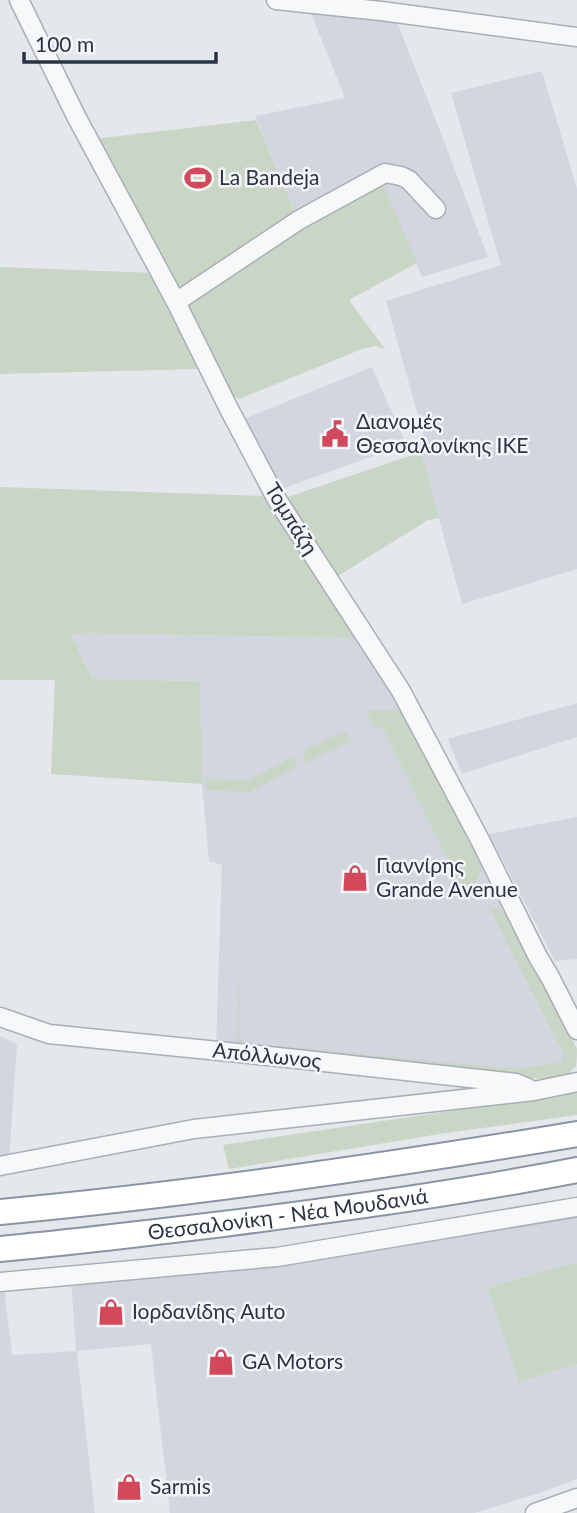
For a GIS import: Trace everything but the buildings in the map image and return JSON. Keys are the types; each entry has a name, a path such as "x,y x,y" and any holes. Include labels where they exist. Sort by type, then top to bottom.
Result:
{"highway":[{"name":"Θεσσαλονίκη - Νέα Μουδανιά","path":"0,1212 323,1173 577,1134"},
{"name":"Θεσσαλονίκη - Νέα Μουδανιά","path":"0,1249 326,1211 520,1182 577,1170"}],"street":[{"name":"Τομπάζη","path":"19,0 77,118 176,302 276,498 401,691 577,1030"},
{"path":"276,0 577,37"},
{"path":"176,302 299,220 385,173 409,180 436,209"},
{"name":"Απόλλωνος","path":"0,1017 50,1034 516,1083 534,1091"},
{"path":"0,1166 194,1129 534,1091 577,1082"},
{"path":"0,1282 277,1257 577,1207"},
{"path":"535,1513 577,1498"}],"shaded area":[{"path":"310,11 396,20 488,257 422,277 381,180 297,217 255,116 345,98"},
{"path":"542,71 577,189 577,569 462,604 418,439 424,437 386,301 501,265 451,93"},
{"path":"372,367 406,444 279,490 242,420"},
{"name":"Γιαννίρης Grande Avenue","path":"70,633 356,638 389,685 447,796 503,911 521,940 577,1049 576,1066 567,1075 544,1079 216,1047 222,865 209,861 202,784 200,681 92,679"},
{"path":"577,703 577,737 462,774 448,739"},
{"path":"577,817 577,959 555,961 489,834"},
{"path":"0,1036 17,1044 9,1161 0,1161"},
{"path":"577,1213 577,1263 488,1288 519,1382 577,1364 577,1479 474,1513 170,1513 151,1344 77,1351 95,1513 0,1513 0,1288 4,1287 12,1355 76,1351 71,1281"}],"green space":[{"name":"La Bandeja","path":"256,120 297,217 181,294 93,139"},
{"path":"381,180 417,263 349,300 385,349 375,346 362,349 239,399 228,393 187,304 307,223"},
{"path":"0,267 154,273 197,369 0,374"},
{"path":"421,452 439,518 428,520 338,576 285,498"},
{"path":"0,487 267,496 356,638 70,633 92,679 200,681 202,784 51,774 55,680 0,680"},
{"path":"366,710 398,711 404,714 482,866 476,881 467,888 463,890 382,726 375,729"},
{"path":"345,731 351,741 304,764 305,750"},
{"path":"293,757 298,767 249,792 206,790 206,779 248,780"},
{"path":"489,907 503,911 521,940 577,1049 576,1066 567,1075 544,1079 247,1051 237,1040 240,953 239,1034 243,1043 515,1069 562,1062 564,1054"},
{"path":"577,1092 577,1115 439,1134 229,1169 223,1145"},
{"path":"577,1263 577,1364 519,1382 488,1288"}],"place":[{"name":"La Bandeja","path":"198,178"},
{"name":"Διανομές Θεσσαλονίκης ΙΚΕ","path":"335,434"},
{"name":"Γιαννίρης Grande Avenue","path":"355,878"},
{"name":"Ιορδανίδης Auto","path":"111,1312"},
{"name":"GA Motors","path":"221,1362"},
{"name":"Sarmis","path":"129,1487"}]}
